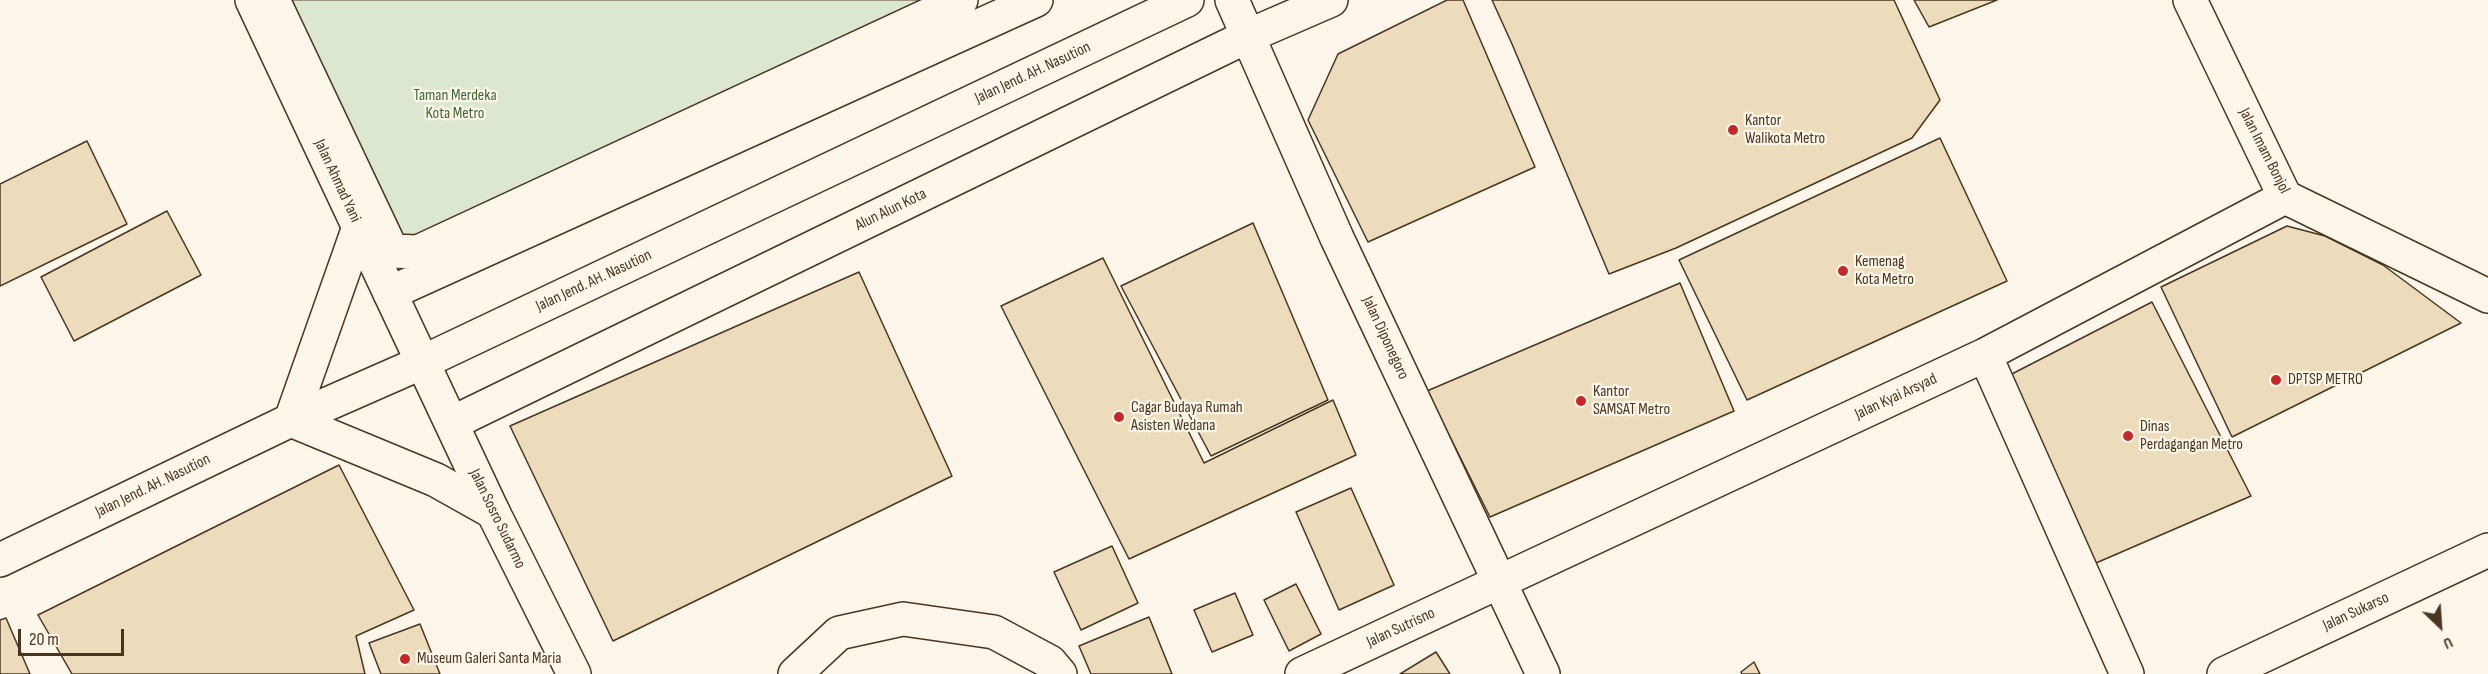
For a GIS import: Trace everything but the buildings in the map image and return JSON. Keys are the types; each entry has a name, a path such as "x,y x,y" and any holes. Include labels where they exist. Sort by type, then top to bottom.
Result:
{"main road":[{"name":"Jalan Ahmad Yani","path":"252,0 423,362"},
{"path":"273,0 392,251 418,252 961,0"},
{"path":"390,293 1036,0"},
{"name":"Jalan Jend. AH. Nasution","path":"0,560 291,420 423,362 1187,0"},
{"name":"Jalan Diponegoro","path":"1232,0 1337,238 1543,674"},
{"name":"Alun Alun Kota","path":"452,423 1248,36 1330,0"},
{"name":"Jalan Imam Bonjol","path":"2190,0 2285,197 2488,296"},
{"name":"Jalan Kyai Arsyad","path":"1501,582 1985,355 2285,197"},
{"path":"359,227 291,420 436,480 493,512"},
{"path":"1985,355 2127,674"},
{"name":"Jalan Sosro Sudarmo","path":"423,362 493,512 573,674"},
{"name":"Jalan Sukarso","path":"2224,674 2488,550"},
{"name":"Jalan Sutrisno","path":"1302,674 1501,582"},
{"path":"795,674 839,633 903,619 994,632 1050,662 1060,674"}],"green space":[{"name":"Taman Merdeka Kota Metro","path":"292,0 931,0 404,246"}],"place":[{"name":"Kantor Walikota Metro","path":"1733,130"},
{"name":"Kemenag Kota Metro","path":"1843,271"},
{"name":"DPTSP METRO","path":"2276,380"},
{"name":"Kantor SAMSAT Metro","path":"1581,401"},
{"name":"Cagar Budaya Rumah Asisten Wedana","path":"1119,417"},
{"name":"Dinas Perdagangan Metro","path":"2128,436"},
{"name":"Museum Galeri Santa Maria","path":"405,659"}]}
